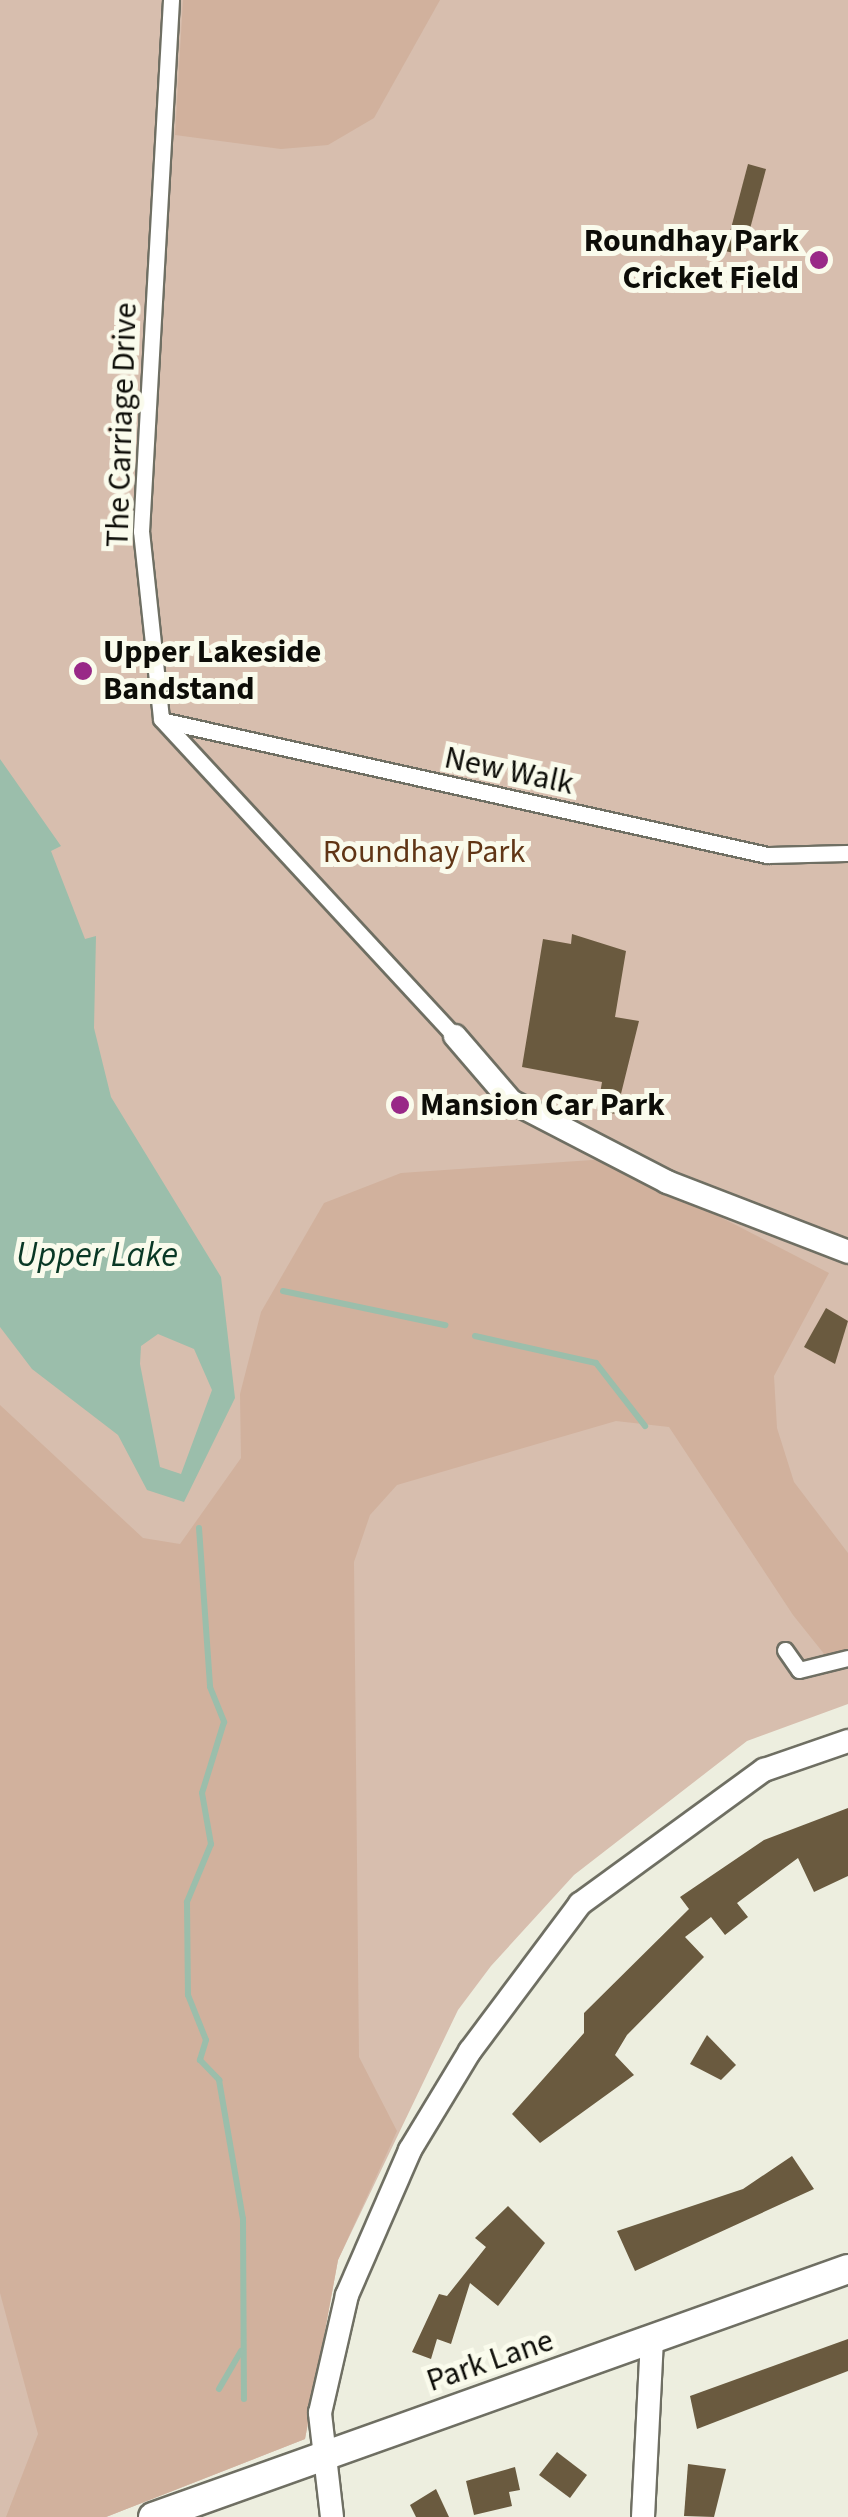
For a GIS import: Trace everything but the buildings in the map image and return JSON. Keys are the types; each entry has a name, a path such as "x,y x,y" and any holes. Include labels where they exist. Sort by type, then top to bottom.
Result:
{"street":[{"name":"The Carriage Drive","path":"161,719 140,531 171,0"},
{"name":"New Walk","path":"161,719 767,856 848,852"},
{"path":"161,719 512,1101 667,1182 848,1252"},
{"path":"785,1650 798,1670 848,1658"},
{"path":"332,2517 320,2413 346,2295 410,2150 470,2050 580,1904 764,1770 848,1741"},
{"name":"Park Lane","path":"153,2517 848,2269"},
{"path":"643,2517 652,2342"}],"green space":[{"name":"Roundhay Park","path":"0,0 848,0 848,1704 747,1741 574,1875 491,1966 458,2010 338,2260 305,2439 106,2517 0,2517"}],"shaded area":[{"path":"183,0 440,0 374,118 328,145 281,149 175,135"},
{"path":"607,1159 829,1273 774,1376 777,1428 794,1482 848,1553 848,1660 833,1665 793,1615 669,1427 616,1421 397,1485 370,1515 354,1562 359,2057 397,2131 338,2260 305,2439 106,2517 6,2517 38,2434 0,2293 0,1405 143,1538 180,1544 241,1458 240,1394 261,1312 324,1203 401,1173"}],"water":[{"name":"Upper Lake","path":"0,759 61,846 51,851 85,939 96,936 94,1028 111,1097 221,1277 235,1398 184,1502 147,1490 118,1435 32,1369 0,1327","holes":["158,1334 194,1349 212,1390 181,1474 160,1467 140,1364 141,1346"]}],"waterway":[{"path":"283,1291 445,1325"},
{"path":"475,1336 596,1363 645,1426"},
{"path":"199,1528 210,1687 224,1722 202,1793 211,1844 187,1902 188,1995 206,2040 200,2060 219,2080 243,2219 244,2399"},
{"path":"219,2389 241,2351"}],"place":[{"name":"Roundhay Park Cricket Field","path":"819,260"},
{"name":"Upper Lakeside Bandstand","path":"83,671"},
{"name":"Mansion Car Park","path":"400,1105"}]}
